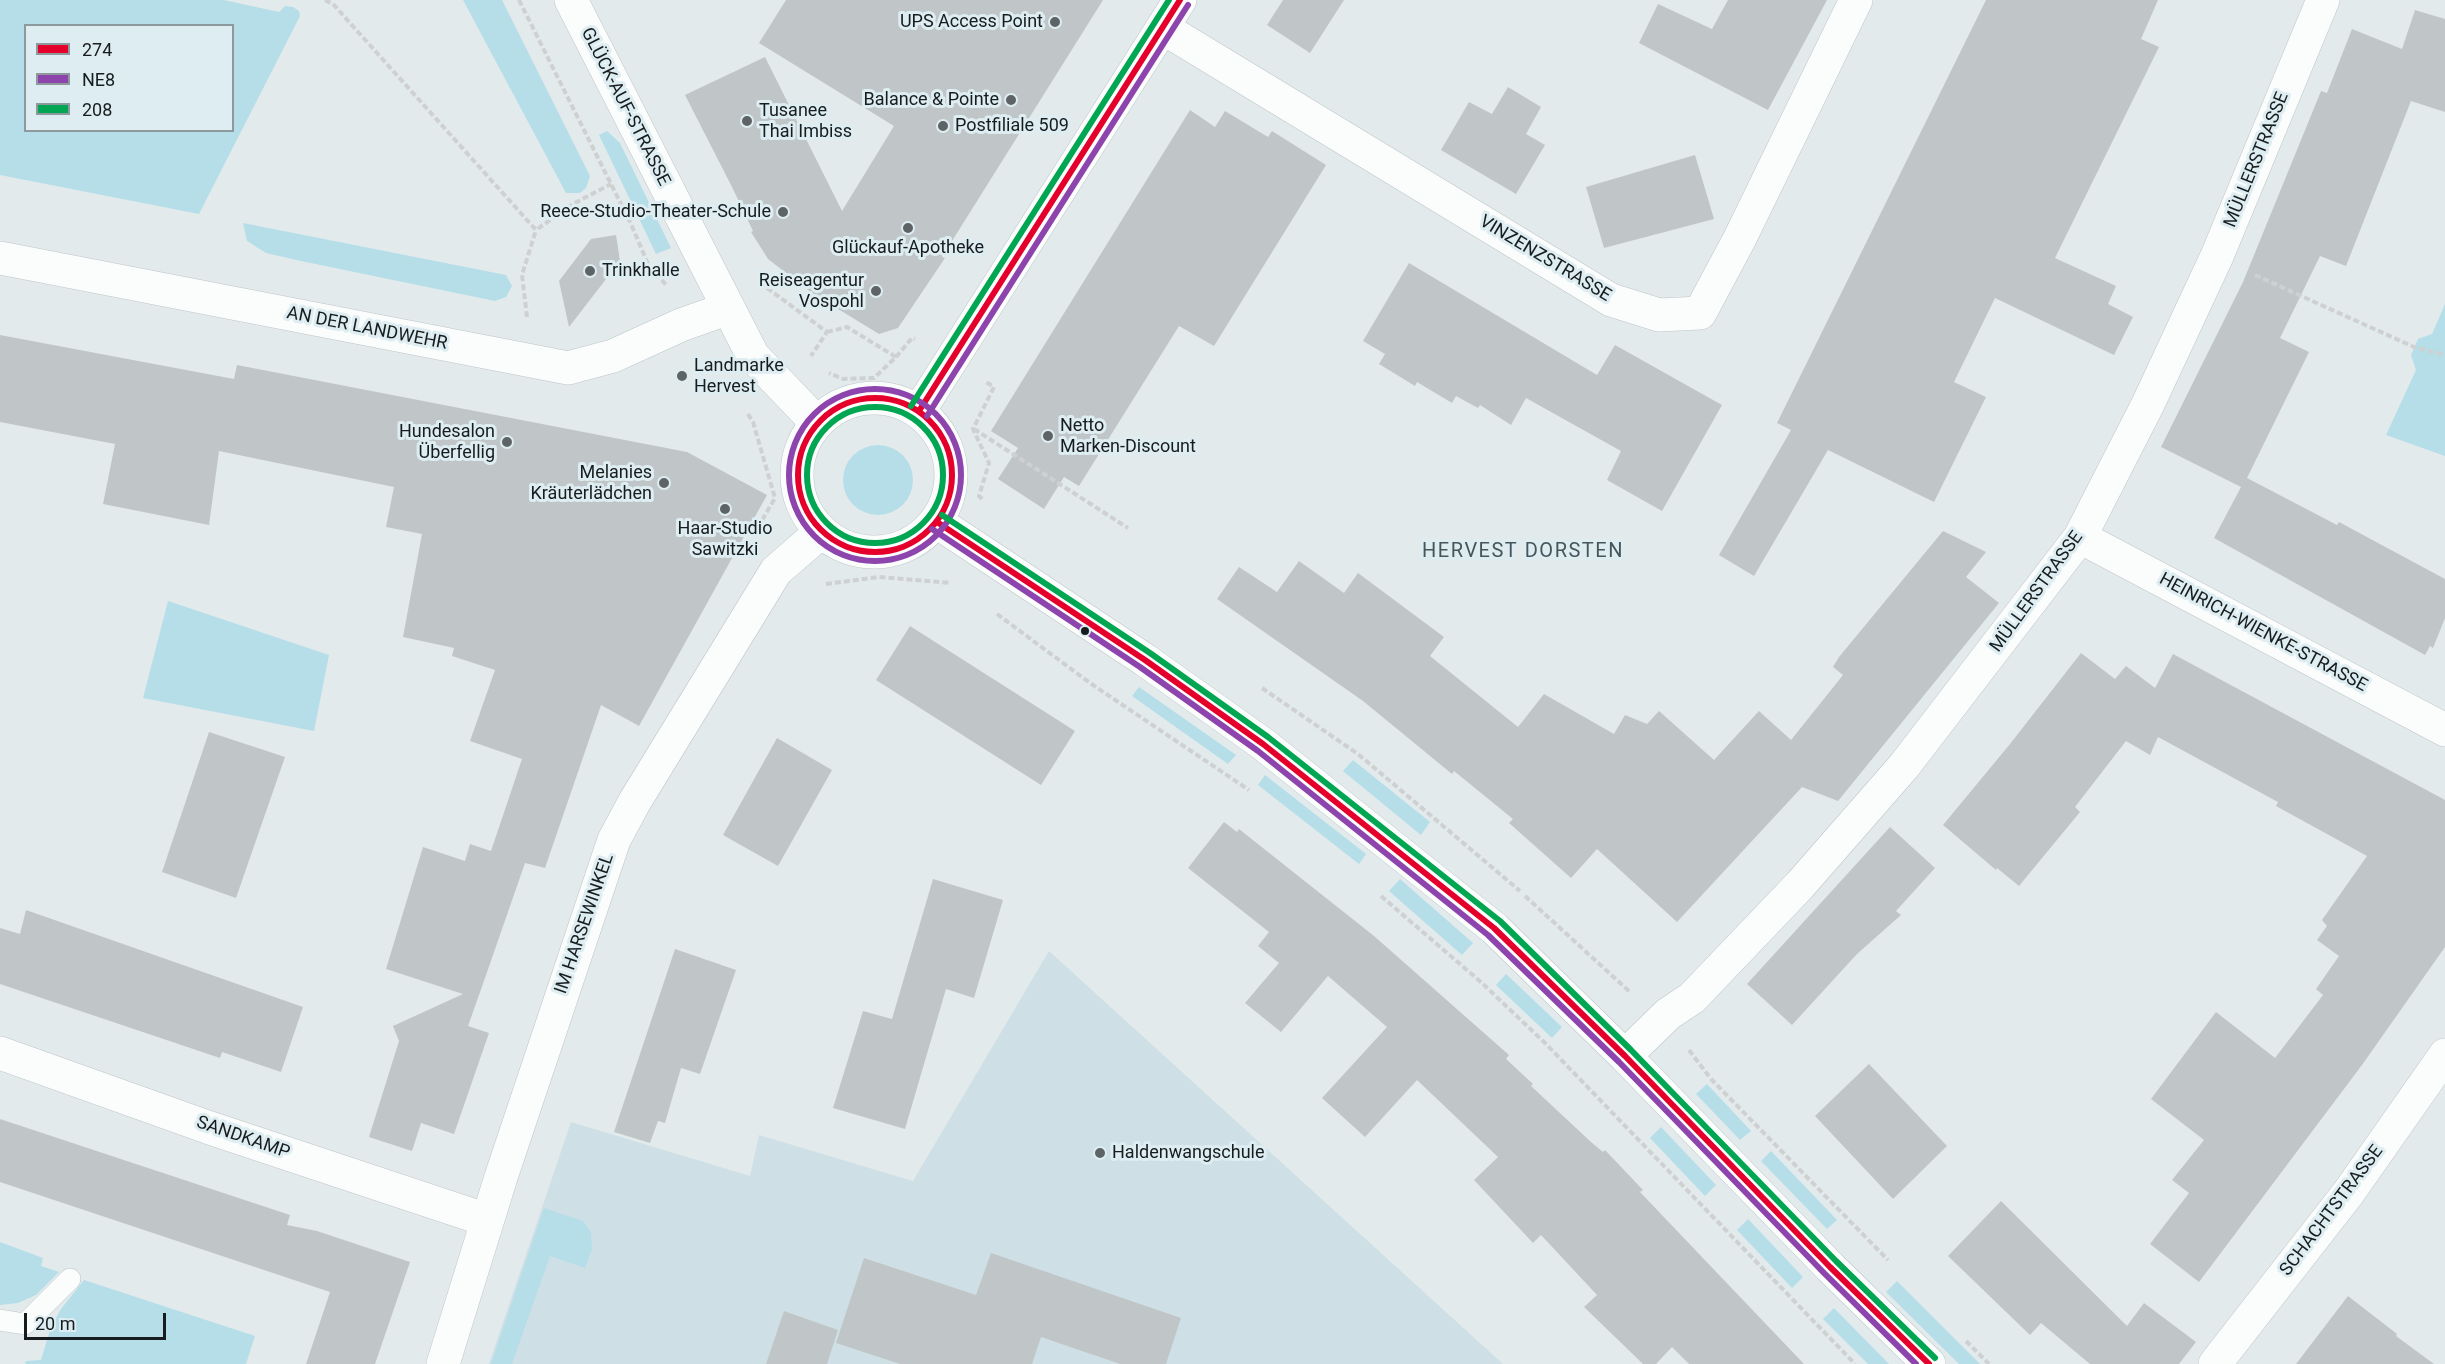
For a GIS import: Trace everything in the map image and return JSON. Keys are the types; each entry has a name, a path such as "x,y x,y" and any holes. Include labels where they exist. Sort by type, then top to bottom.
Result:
{"street":[{"name":"GLÜCK-AUF-STRASSE","path":"571,0 726,309 753,356 817,423"},
{"path":"919,411 1180,0"},
{"name":"VINZENZSTRASSE","path":"1163,28 1611,300 1659,315 1700,313 1740,238 1856,0"},
{"name":"MÜLLERSTRASSE","path":"1625,1056 1668,1014 1692,998 1800,885 1904,766 2080,537 2148,404 2217,256 2323,0"},
{"name":"AN DER LANDWEHR","path":"0,258 568,368 613,356 681,325 726,309"},
{"path":"877,398 899,401 919,411 937,429 948,451 951,467 949,500 937,522 918,540 894,551 868,553 859,551 842,546 821,532 806,513 798,490 797,466 803,443 817,423 834,409 855,400 877,398"},
{"path":"937,522 1145,660 1263,744 1494,928 1625,1056 1836,1274 1929,1364"},
{"name":"IM HARSEWINKEL","path":"443,1364 487,1220 614,840 634,801 776,571 821,532"},
{"name":"HEINRICH-WIENKE-STRASSE","path":"2080,537 2445,730"},
{"name":"SANDKAMP","path":"0,1053 210,1128 487,1220"},
{"name":"SCHACHTSTRASSE","path":"2215,1364 2349,1192 2445,1055"}],"lane":[{"path":"0,1320 25,1324 70,1279"}],"path":[{"path":"325,0 333,4 536,230"},
{"path":"519,0 611,184 648,264"},
{"path":"527,317 522,275 536,230 573,204 611,184"},
{"path":"2217,256 2240,269 2414,347 2445,355"},
{"path":"827,332 847,327 896,357"},
{"path":"825,371 843,379 874,378 912,338"},
{"path":"753,422 775,498 753,538"},
{"path":"973,429 1128,528"},
{"path":"815,585 879,577 951,583"},
{"path":"994,610 1001,619 1071,669 1252,792"},
{"path":"1374,889 1491,990 1546,1044 1855,1364"},
{"path":"1711,1079 1895,1268"},
{"path":"1965,1340 1989,1364"}],"shaded area":[{"path":"0,0 224,0 279,12 285,6 299,11 300,16 199,214 0,175"},
{"path":"463,0 502,0 590,176 586,188 580,193 566,193"},
{"path":"607,131 620,143 671,248 656,254 599,135"},
{"path":"243,223 506,275 512,286 506,297 495,301 266,253 247,241"},
{"path":"2445,304 2445,456 2386,435 2416,370 2411,355 2418,339 2432,334"},
{"path":"878,445 891,448 903,455 910,467 913,480 910,493 903,505 891,512 878,515 865,512 853,505 846,493 843,480 846,467 853,455 865,448"},
{"path":"168,601 329,655 314,731 143,698"},
{"path":"1139,687 1236,755 1228,764 1132,696"},
{"path":"1353,760 1430,822 1421,835 1343,771"},
{"path":"1265,775 1366,854 1359,864 1258,785"},
{"path":"1400,879 1473,943 1462,955 1389,891"},
{"name":"Haldenwangschule","path":"1049,951 1503,1364 489,1364 571,1122 750,1176 759,1135 913,1181"},
{"path":"1506,974 1562,1027 1552,1038 1496,985"},
{"path":"1707,1084 1751,1131 1740,1140 1696,1094"},
{"path":"1661,1127 1716,1185 1705,1196 1650,1138"},
{"path":"1771,1151 1837,1220 1827,1229 1761,1161"},
{"path":"544,1208 583,1221 591,1232 592,1249 585,1268 550,1256 512,1364 491,1364"},
{"path":"1748,1219 1803,1277 1792,1288 1737,1230"},
{"path":"0,1242 43,1258 41,1266 59,1272 36,1295 18,1303 0,1305"},
{"path":"84,1280 255,1336 246,1364 25,1364 26,1361 41,1360 51,1327 61,1309"},
{"path":"1897,1281 1980,1364 1959,1364 1886,1292"},
{"path":"1834,1308 1889,1364 1868,1364 1823,1319"}],"building":[{"path":"786,0 1103,0 942,257 945,258 898,328 879,334 812,293 768,259 751,232 753,231 732,187 685,95 765,57 842,211 894,126 759,43"},
{"path":"1283,0 1344,0 1310,53 1267,25"},
{"path":"1728,0 1827,0 1768,110 1639,43 1658,4 1712,29"},
{"path":"1986,0 2158,0 2141,39 2159,47 2055,258 2116,286 2108,304 2133,317 2114,355 1995,298 1954,382 1986,397 1934,502 1828,450 1754,576 1719,555 1791,430 1777,423"},
{"path":"2415,10 2445,19 2445,112 2411,101 2346,266 2320,256 2280,338 2309,352 2247,478 2337,525 2339,522 2445,579 2445,618 2433,648 2430,646 2425,655 2214,538 2241,487 2161,447 2243,282 2321,91 2327,93 2352,29 2402,49"},
{"path":"1508,87 1541,107 1526,134 1545,145 1516,194 1441,150 1469,102 1492,114"},
{"path":"1190,110 1215,127 1225,111 1268,137 1272,131 1326,165 1214,346 1179,326 1079,486 1064,477 1044,509 998,479 1018,448 991,431"},
{"path":"1695,155 1714,219 1604,248 1586,187"},
{"name":"Trinkhalle","path":"616,235 620,261 569,327 559,281 591,239"},
{"path":"1409,263 1597,375 1615,345 1722,405 1662,511 1607,480 1621,451 1526,398 1511,425 1480,405 1478,408 1456,396 1452,403 1417,382 1415,386 1379,364 1385,354 1363,341"},
{"path":"0,335 234,379 237,365 687,452 767,495 639,726 601,705 545,868 525,863 468,1026 489,1033 454,1134 421,1123 412,1151 369,1137 399,1041 393,1026 463,994 386,969 423,847 465,861 470,844 491,851 522,759 470,741 495,670 452,656 454,648 403,637 422,534 386,527 394,487 219,451 209,525 103,504 115,444 0,422"},
{"path":"1943,531 1986,552 1966,577 1999,603 1838,801 1802,787 1677,922 1597,849 1571,878 1509,823 1513,819 1454,771 1452,774 1363,701 1217,599 1239,567 1277,592 1299,561 1344,593 1358,573 1444,637 1430,656 1518,727 1544,694 1614,734 1625,715 1647,724 1659,711 1714,760 1759,711 1791,740 1843,675 1833,667 1839,657"},
{"path":"910,626 1075,731 1041,785 876,680"},
{"path":"2081,653 2115,679 2126,666 2155,688 2173,654 2445,800 2445,947 2362,1065 2199,1282 2150,1244 2189,1193 2172,1180 2204,1140 2151,1099 2216,1012 2275,1058 2323,995 2316,989 2339,956 2317,940 2327,926 2322,920 2367,856 2276,806 2278,802 2158,737 2150,755 2126,741 2075,807 2080,812 2019,886 1997,868 1996,870 1943,825"},
{"path":"209,732 285,757 236,898 162,872"},
{"path":"777,738 832,770 778,866 723,835"},
{"path":"1224,822 1237,832 1239,829 1374,936 1509,1055 1506,1059 1533,1084 1531,1086 1591,1142 1603,1152 1605,1150 1643,1190 1640,1192 1804,1364 1689,1364 1672,1347 1656,1364 1643,1364 1584,1307 1597,1295 1541,1235 1533,1243 1474,1180 1498,1157 1417,1080 1365,1137 1322,1098 1387,1027 1328,976 1281,1032 1245,1003 1279,963 1258,946 1269,932 1188,868"},
{"path":"1890,827 1935,868 1896,911 1901,915 1857,954 1792,1025 1747,984"},
{"path":"933,879 1003,900 974,998 946,989 905,1129 833,1108 863,1011 892,1019"},
{"path":"26,910 303,1007 281,1072 222,1052 220,1058 0,984 0,928 20,934"},
{"path":"675,949 736,970 700,1074 681,1068 665,1123 658,1121 650,1143 614,1132"},
{"path":"1869,1064 1947,1146 1893,1199 1815,1116"},
{"path":"0,1119 290,1215 287,1225 317,1231 410,1262 375,1364 306,1364 330,1292 0,1182"},
{"path":"2001,1201 2127,1326 2144,1303 2196,1342 2179,1364 2090,1364 2041,1323 2030,1335 1948,1256"},
{"path":"991,1253 1181,1318 1166,1364 1120,1364 1041,1337 1032,1364 900,1364 836,1343 864,1258 976,1295"},
{"path":"2348,1296 2397,1334 2396,1336 2434,1364 2296,1364"},
{"path":"784,1311 838,1330 827,1364 766,1364"}],"transit line":[{"name":"208","path":"911,406 1169,0"},
{"name":"274","path":"919,411 1180,0"},
{"name":"NE8","path":"927,416 1188,5"},
{"name":"NE8","path":"875,389 892,390 908,395 923,403 936,414 947,427 955,442 960,458 961,475 960,492 955,508 947,523 936,536 923,547 908,555 892,560 875,561 858,560 842,555 827,547 814,536 803,523 795,508 790,492 789,475 790,458 795,442 803,427 814,414 827,403 842,395 858,390 875,389"},
{"name":"274","path":"875,398 890,399 905,404 930,420 946,445 951,460 952,475 951,490 946,505 930,530 905,546 890,551 875,552 860,551 845,546 820,530 804,505 799,490 798,475 799,460 804,445 820,420 845,404 860,399 875,398"},
{"name":"208","path":"875,407 901,412 913,418 923,427 932,437 938,449 943,475 938,501 932,513 923,523 913,532 901,538 875,543 849,538 837,532 827,523 818,513 812,501 807,475 812,449 818,437 827,427 837,418 849,412 875,407"},
{"name":"208","path":"942,515 1150,653 1268,737 1500,921 1631,1050 1836,1261 1935,1358"},
{"name":"274","path":"937,522 1145,660 1263,744 1494,928 1625,1056 1830,1267 1929,1364"},
{"name":"NE8","path":"932,529 1140,667 1258,751 1488,935 1619,1062 1916,1364"}],"place":[{"name":"UPS Access Point","path":"1055,22"},
{"name":"Balance & Pointe","path":"1011,100"},
{"name":"Tusanee Thai Imbiss","path":"747,121"},
{"name":"Postfiliale 509","path":"943,126"},
{"name":"Reece-Studio-Theater-Schule","path":"783,212"},
{"name":"Glückauf-Apotheke","path":"908,228"},
{"name":"Trinkhalle","path":"590,271"},
{"name":"Reiseagentur Vospohl","path":"876,291"},
{"name":"Landmarke Hervest","path":"682,376"},
{"name":"Netto Marken-Discount","path":"1048,436"},
{"name":"Hundesalon Überfellig","path":"507,442"},
{"name":"Melanies Kräuterlädchen","path":"664,483"},
{"name":"Haar-Studio Sawitzki","path":"725,509"},
{"name":"Haldenwangschule","path":"1100,1153"}],"district":[{"name":"HERVEST DORSTEN","path":"1523,552"}]}
